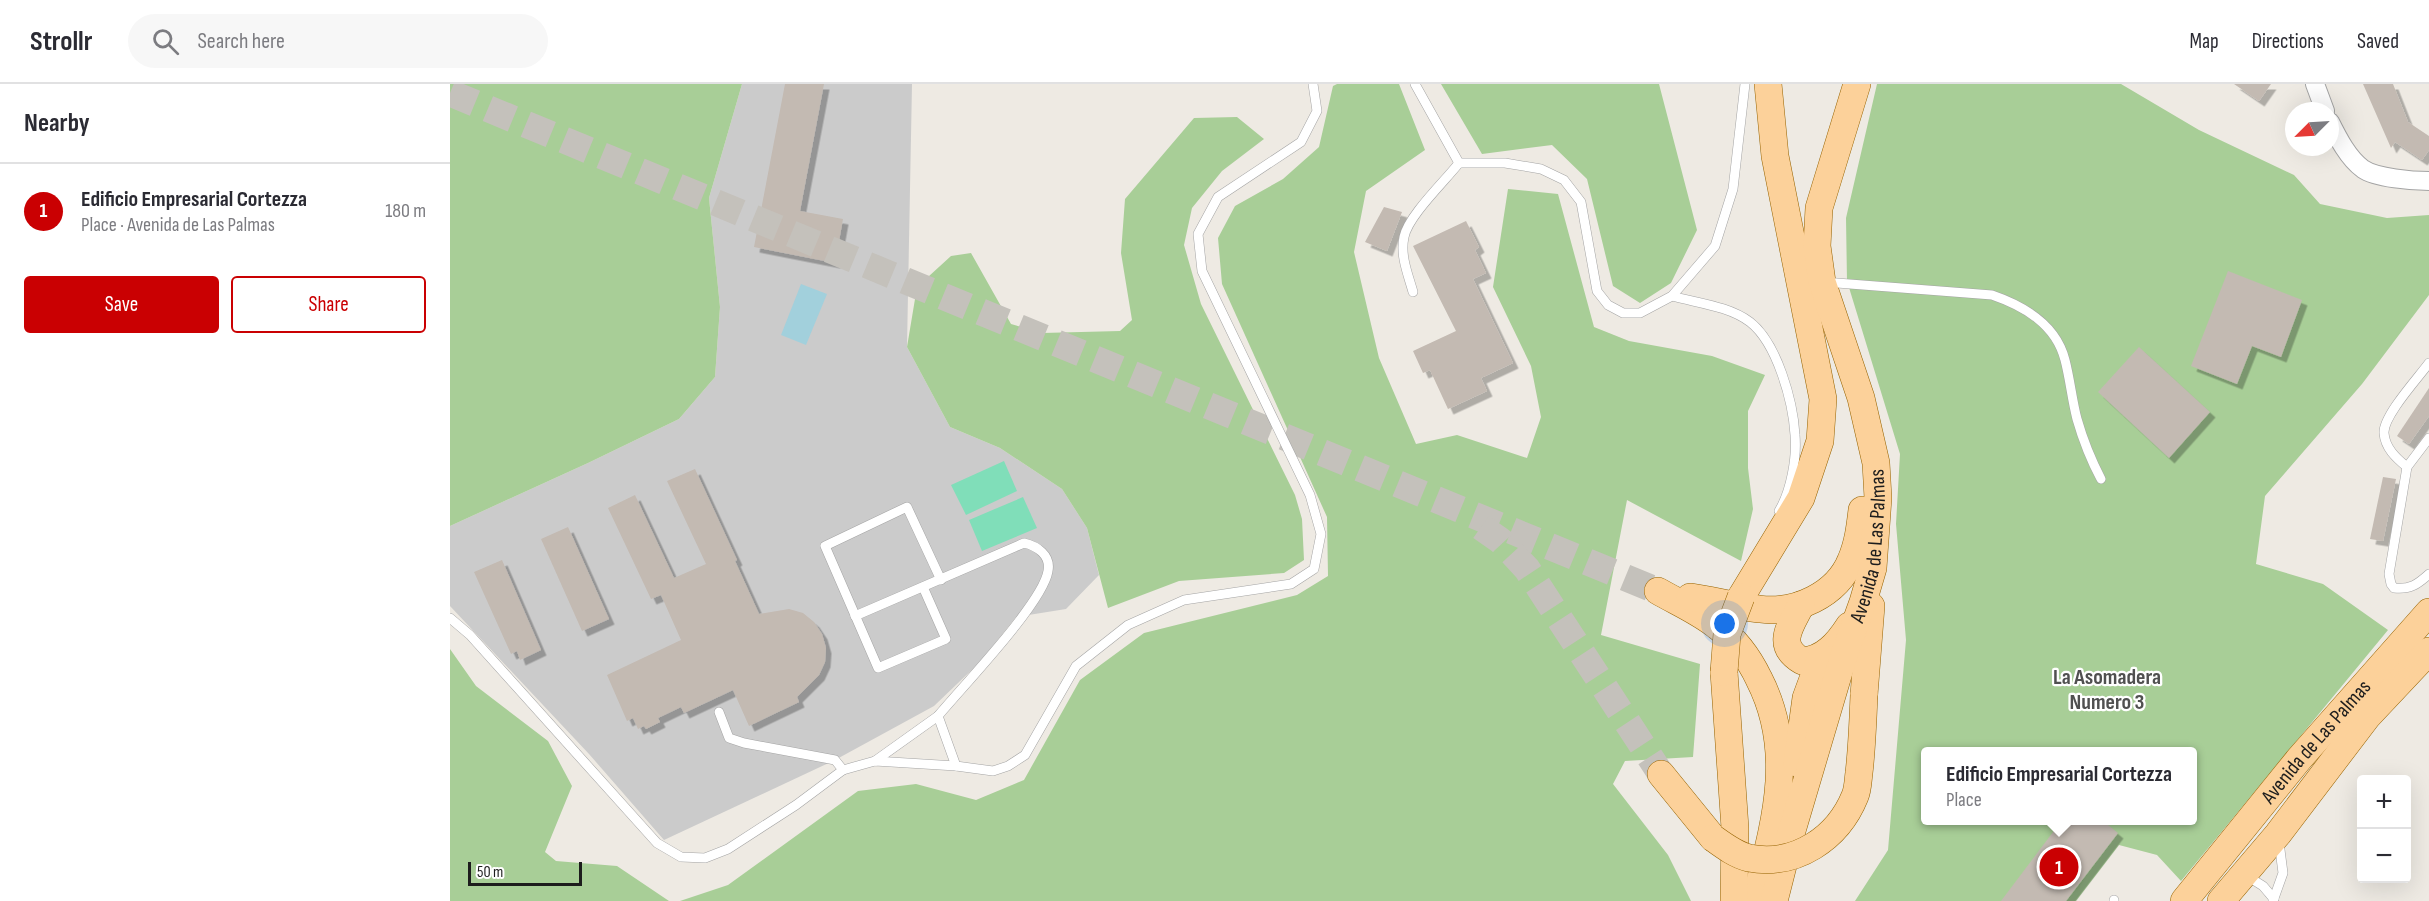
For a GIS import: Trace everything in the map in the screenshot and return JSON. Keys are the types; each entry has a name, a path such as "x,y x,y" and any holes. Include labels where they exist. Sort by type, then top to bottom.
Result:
{"main road":[{"path":"1734,901 1735,828 1724,672 1727,634 1747,588 1801,498 1820,441 1824,399 1775,156 1768,84"},
{"path":"1775,156 1784,84"},
{"name":"Avenida de Las Palmas","path":"1774,901 1791,834 1844,655 1873,568 1878,498 1876,463 1862,398 1822,282 1817,246 1819,208 1856,86"},
{"path":"1755,901 1771,840 1778,794 1780,758 1778,728 1766,692 1751,662 1735,642 1716,625 1658,591 1777,610 1801,606 1835,584 1851,562 1859,535 1863,500 1862,462 1849,410 1829,350 1806,306"},
{"path":"1661,774 1713,838 1748,858 1772,859 1800,854 1822,843 1838,825 1856,794 1862,747 1873,568"},
{"path":"1690,597 1721,612 1744,631 1760,649 1776,676 1785,702 1794,730 1797,763"},
{"path":"1791,834 1797,763 1806,698 1821,657 1844,633 1863,602"},
{"path":"1801,606 1786,633 1787,645 1793,656 1802,661 1821,657"},
{"name":"Avenida de Las Palmas","path":"2184,901 2299,759 2429,612"},
{"name":"Avenida de Las Palmas","path":"2222,901 2278,834 2367,717 2429,651"}],"street":[{"path":"2315,84 2322,102"},
{"path":"2339,139 2364,170 2404,180 2429,181"}],"lane":[{"path":"450,618 470,635 657,843 681,857 705,858 728,849 804,800 843,770 875,761 956,766 993,771 1008,766 1025,755 1076,666 1128,625 1184,600 1291,584 1314,569 1321,534 1310,495 1202,271 1198,234 1218,197 1301,142 1317,111 1313,84"},
{"path":"1415,84 1459,163"},
{"path":"1413,292 1404,263 1404,236 1419,210 1459,163 1505,163 1541,169 1564,180 1581,202 1597,291 1608,305 1623,313 1640,313 1672,296 1715,246 1733,189 1745,84"},
{"path":"1822,282 1992,295 2015,303 2038,318 2054,335 2064,357 2077,418 2087,451 2101,479"},
{"path":"1672,296 1733,312 1750,322 1765,336 1780,368 1795,435 1794,459 1783,504 1772,522"},
{"path":"2407,467 2394,456 2386,443 2384,432 2387,420 2429,363"},
{"path":"2429,438 2407,467 2389,574 2394,588 2409,588 2429,574"},
{"path":"923,587 946,639 879,668 825,546 907,507 941,580"},
{"path":"855,616 1024,543 1041,550 1048,566 1045,581 1031,606 938,716 875,761"},
{"path":"1747,588 1758,549"},
{"path":"718,712 729,738 744,743 835,760 843,770"},
{"path":"938,716 956,766"},
{"path":"2273,900 2283,873 2278,834"},
{"path":"2244,874 2263,886 2273,900"}],"shaded area":[{"path":"742,84 912,84 907,347 950,427 1000,448 1062,489 1087,528 1099,575 1066,609 1016,617 980,662 934,706 835,760 664,840 589,754 450,606 450,526 679,419 715,377 720,307 709,198"}],"green space":[{"path":"450,84 742,84 709,198 720,307 715,377 679,419 450,526"},
{"path":"1337,84 1399,84 1425,150 1366,191 1354,252 1379,358 1416,444 1457,435 1527,458 1541,417 1531,366 1493,287 1508,189 1558,194 1594,327 1629,341 1712,356 1765,375 1748,411 1748,468 1753,509 1741,561 1627,500 1601,635 1700,664 1693,757 1625,761 1613,784 1668,855 1691,901 680,901 728,885 858,791 916,784 976,800 1024,780 1080,680 1144,633 1297,595 1328,576 1327,517 1222,284 1218,238 1235,206 1283,179 1319,147 1333,86"},
{"path":"1441,84 1659,84 1697,230 1671,283 1640,303 1613,286 1587,179 1552,145 1482,154"},
{"path":"1877,84 2121,84 2199,130 2294,175 2320,204 2387,218 2429,215 2429,295 2362,384 2265,496 2256,564 2323,584 2388,630 2181,881 2157,855 2119,845 2076,901 1855,901 1888,850 1906,640 1896,524 1900,454 1847,281 1846,218"},
{"path":"1237,117 1264,139 1222,171 1192,208 1184,245 1201,304 1295,495 1302,519 1304,560 1284,573 1179,581 1108,608 1087,528 1062,489 1000,448 950,427 907,347 917,287 951,256 971,253 1011,324 1042,333 1120,331 1132,320 1121,253 1125,199 1194,118"},
{"path":"1004,461 1017,491 966,515 951,485"},
{"path":"1023,497 1037,528 982,551 969,520"},
{"path":"450,649 476,686 548,741 572,786 545,852 556,861 617,866 669,901 450,901"}],"water":[{"path":"801,284 827,294 806,345 781,335"}],"building":[{"path":"785,84 824,84 800,211 843,219 835,263 754,247"},
{"path":"2234,84 2271,84 2259,101"},
{"path":"2363,84 2393,84 2408,122 2429,136 2429,150 2422,160 2395,142 2391,148"},
{"path":"1384,207 1402,212 1387,251 1365,242"},
{"path":"1466,221 1479,247 1475,250 1486,273 1473,279 1513,363 1481,378 1487,391 1448,409 1430,370 1423,373 1413,351 1456,331 1413,246"},
{"path":"2228,271 2302,300 2281,357 2252,346 2237,384 2191,366"},
{"path":"2139,347 2210,412 2169,458 2098,392"},
{"path":"2429,388 2429,416 2409,444 2397,436"},
{"path":"695,469 759,614 789,609 803,613 814,622 822,634 826,648 825,662 819,675 797,697 799,702 749,726 733,690 684,713 681,707 658,718 660,722 646,729 644,726 638,729 633,718 627,721 607,675 681,640 661,595 651,599 608,508 635,495 674,578 706,564 667,481"},
{"path":"2383,477 2396,479 2383,541 2370,539"},
{"path":"568,527 609,619 582,631 541,539"},
{"path":"502,560 541,650 520,660 517,651 511,654 474,572"},
{"path":"2058,825 2108,825 2118,833 2066,901 2001,901"}],"tunnel":[{"path":"450,93 1658,591"},
{"path":"1481,527 1501,541 1527,569 1661,774"}],"place":[{"name":"Edificio Empresarial Cortezza","path":"2059,867"}],"district":[{"name":"La Asomadera Numero 3","path":"2107,688"}]}
